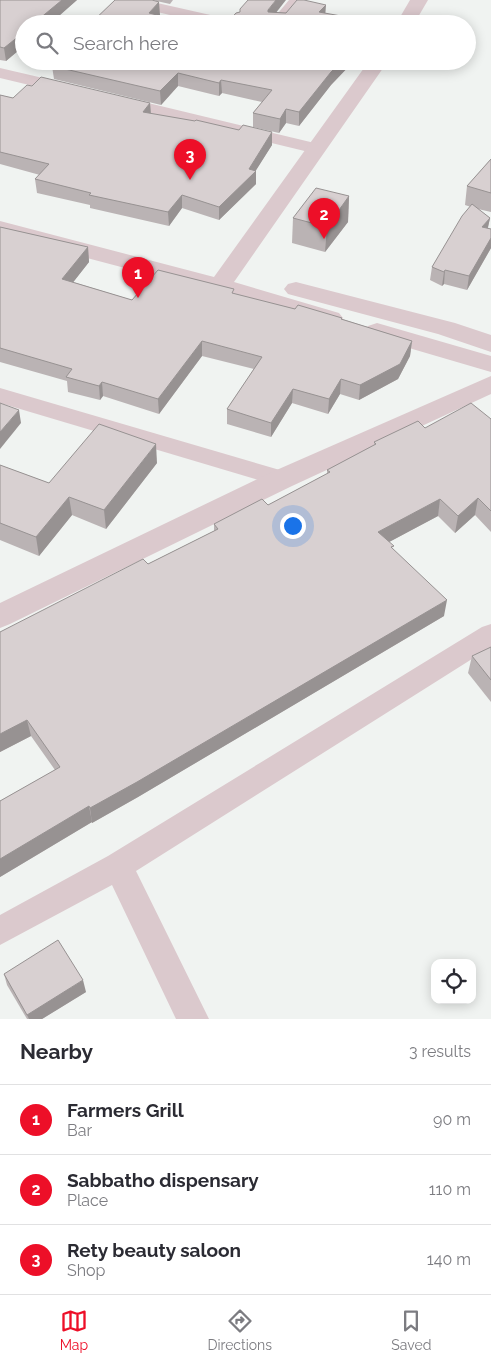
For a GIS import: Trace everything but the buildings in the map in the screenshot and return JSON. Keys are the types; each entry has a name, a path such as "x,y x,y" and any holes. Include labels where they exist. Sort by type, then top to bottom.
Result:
{"street":[{"path":"125,0 191,15"},
{"path":"284,15 297,0"},
{"path":"411,15 420,0"},
{"path":"224,278 373,70"},
{"path":"0,73 86,93"},
{"path":"106,98 317,149"},
{"path":"0,211 224,278 491,364"},
{"path":"0,228 446,328 491,344"},
{"path":"0,616 282,479 491,384"},
{"path":"0,395 282,479"},
{"path":"0,931 118,866 491,634"},
{"path":"118,866 193,1019"}],"place":[{"name":"Rety beauty saloon","path":"190,180"},
{"name":"Sabbatho dispensary","path":"324,239"},
{"name":"Farmers Grill","path":"138,298"}]}
